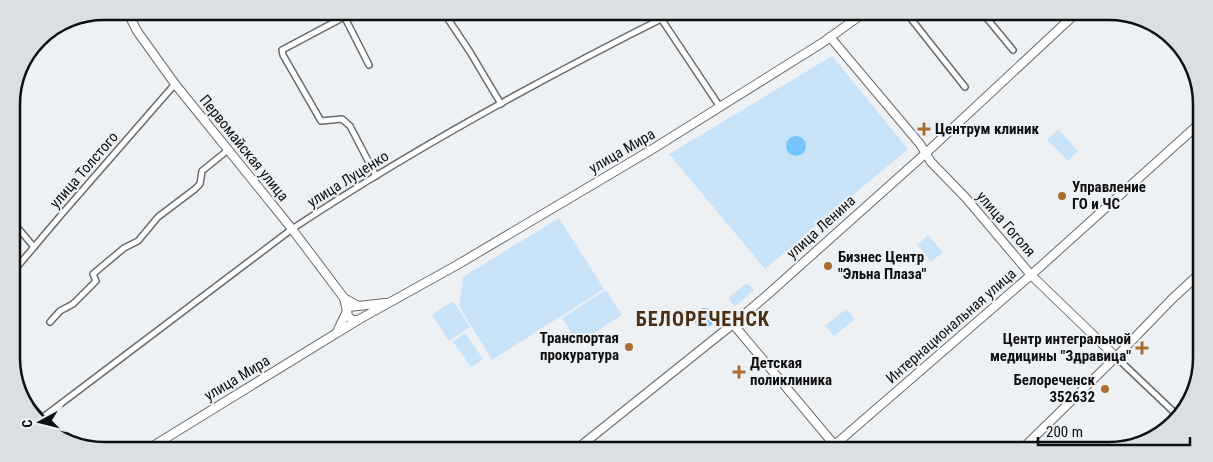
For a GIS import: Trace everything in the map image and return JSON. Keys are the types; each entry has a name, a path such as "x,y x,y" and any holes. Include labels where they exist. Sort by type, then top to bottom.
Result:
{"street":[{"name":"Первомайская улица","path":"133,20 137,31 175,84 292,229 344,298 358,306"},
{"path":"334,20 282,50 283,55 321,121 342,119 350,126 376,176"},
{"path":"346,20 370,65"},
{"path":"449,20 470,52 500,104"},
{"name":"улица Луценко","path":"44,416 292,229 436,140 653,20"},
{"path":"663,20 720,107"},
{"name":"улица Мира","path":"160,442 358,320 651,150 855,20"},
{"path":"912,20 965,87"},
{"path":"988,20 1013,50"},
{"name":"улица Ленина","path":"586,442 733,324 926,153 1069,20"},
{"name":"улица Гоголя","path":"830,37 926,153 931,162 966,198 1031,275 1173,411"},
{"name":"улица Толстого","path":"20,264 175,84"},
{"name":"Интернациональная улица","path":"842,442 1193,129"},
{"path":"50,322 60,311 73,304 96,281 93,274 124,248 138,240 158,216 200,184 202,171 228,150"},
{"path":"20,230 34,247"},
{"path":"1029,442 1193,280"},
{"name":"Первомайская улица","path":"344,298 347,313"},
{"name":"улица Мира","path":"358,306 392,302"},
{"path":"336,334 350,307 358,306 362,311 361,318 358,320 350,319 347,313"},
{"path":"733,324 830,442"}],"shaded area":[{"path":"832,56 908,149 765,269 669,154"},
{"path":"1058,129 1078,151 1068,161 1047,140"},
{"path":"559,218 604,289 492,360 459,306 463,277"},
{"path":"928,235 943,252 931,262 917,245"},
{"path":"747,283 754,290 735,306 729,300 729,297"},
{"path":"606,290 622,315 578,343 562,318"},
{"path":"453,301 470,327 449,341 432,315"},
{"path":"846,309 855,319 834,336 825,326"},
{"path":"465,333 483,359 471,367 453,342"}],"water":[{"path":"796,136 803,139 806,146 803,153 796,156 789,153 786,146 789,139"},
{"path":"704,308 711,311 714,318 711,325 704,328 697,325 694,318 697,311"}],"place":[{"name":"Центрум клиник","path":"924,129"},
{"name":"Управление ГО и ЧС","path":"1062,196"},
{"name":"Бизнес Центр \"Эльна Плаза\"","path":"828,266"},
{"name":"Транспортая прокуратура","path":"629,347"},
{"name":"Центр интегральной медицины \"Здравица\"","path":"1142,348"},
{"name":"Детская поликлиника","path":"739,372"},
{"name":"Белореченск 352632","path":"1105,389"}],"district":[{"name":"БЕЛОРЕЧЕНСК","path":"703,319"}]}
